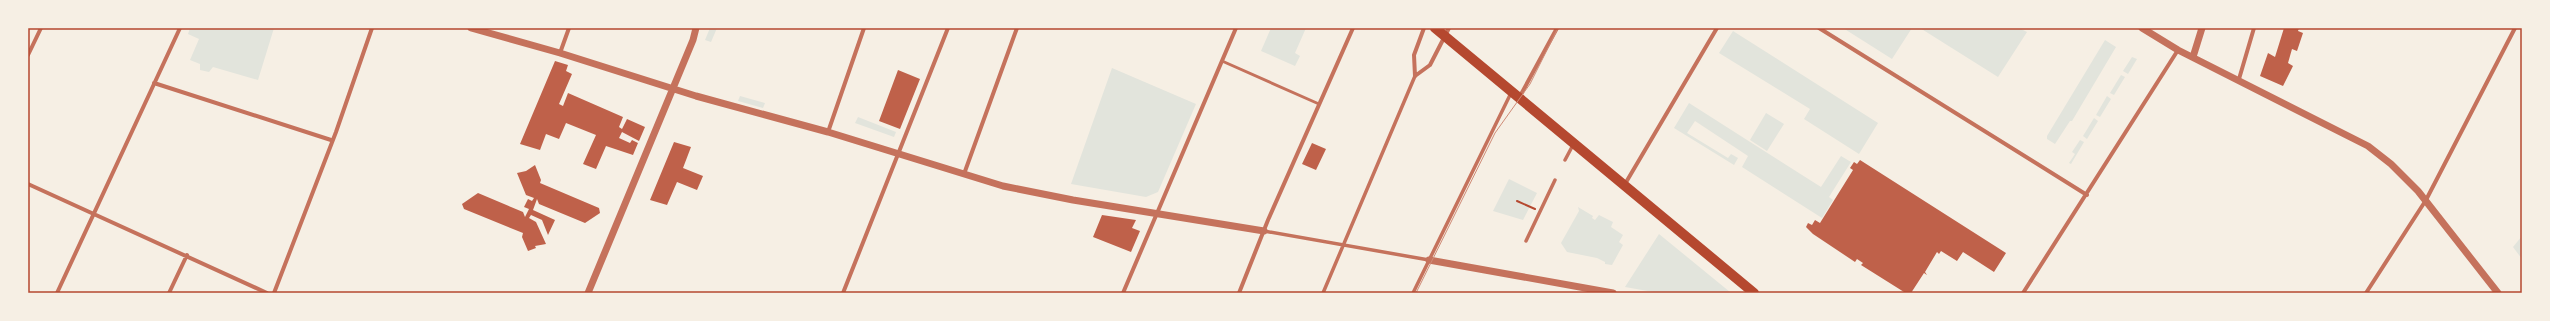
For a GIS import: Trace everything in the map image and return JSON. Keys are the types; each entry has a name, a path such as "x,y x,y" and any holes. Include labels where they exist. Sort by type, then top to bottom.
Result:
{"main road":[{"path":"1435,28 1447,32 1515,95 1754,293"}],"street":[{"path":"28,55 40,28"},
{"path":"56,293 180,28"},
{"path":"274,293 332,140 372,28"},
{"path":"471,28 1022,190 1157,212 1613,293"},
{"path":"560,53 570,28"},
{"path":"588,293 673,88 696,28"},
{"path":"828,132 864,28"},
{"path":"843,293 948,28"},
{"path":"964,174 1017,28"},
{"path":"1123,293 1236,28"},
{"path":"1239,293 1264,231 1353,28"},
{"path":"1323,293 1415,76 1414,55 1424,28"},
{"path":"1413,293 1515,95 1557,28"},
{"path":"1625,185 1717,28"},
{"path":"1819,28 2087,195"},
{"path":"2142,28 2178,50 2239,79 2368,146 2392,164 2426,200 2498,293"},
{"path":"2193,57 2202,28"},
{"path":"2239,79 2254,28"},
{"path":"2366,293 2426,200 2515,28"},
{"path":"1415,76 1430,66 1447,32"},
{"path":"2023,293 2087,195 2178,50"},
{"path":"154,83 332,140"},
{"path":"1565,160 1575,144"},
{"path":"1526,241 1555,180"},
{"path":"28,184 187,255 196,262 267,293"},
{"path":"169,293 187,255"}],"lane":[{"path":"1222,61 1319,104"}],"path":[{"path":"1517,201 1540,211"}],"shaded area":[{"path":"190,28 274,28 258,80 213,67 209,72 200,70 200,64 190,60 199,39 188,34"},
{"path":"710,28 717,28 711,42 705,40"},
{"path":"1271,28 1306,28 1295,53 1300,56 1295,66 1261,51"},
{"path":"1843,28 1912,28 1892,59"},
{"path":"1920,28 2019,28 2027,32 1998,77"},
{"path":"1733,31 1878,123 1859,154 1804,119 1810,109 1719,53"},
{"path":"2105,40 2116,47 2072,121 2070,121 2055,144 2047,139 2047,136"},
{"path":"2132,57 2137,59 2128,74 2123,71"},
{"path":"1112,68 1196,104 1158,192 1146,197 1071,184"},
{"path":"2121,75 2125,77 2114,95 2110,93"},
{"path":"740,96 765,103 763,108 738,101"},
{"path":"2107,96 2111,99 2100,117 2096,115"},
{"path":"1689,103 1821,187 1841,156 1851,162 1829,197 1833,200 1822,218 1742,167 1748,156 1695,121 1687,133 1728,158 1731,154 1738,158 1734,165 1674,128"},
{"path":"1766,113 1784,124 1767,151 1750,140"},
{"path":"858,117 896,132 894,137 855,123"},
{"path":"2094,118 2098,121 2087,139 2083,136"},
{"path":"2080,140 2084,142 2071,164 2069,163 2075,154 2072,152"},
{"path":"1509,179 1537,193 1523,220 1493,211"},
{"path":"1578,207 1593,216 1592,218 1595,220 1599,215 1613,222 1611,227 1623,235 1619,242 1623,245 1612,265 1605,264 1605,262 1597,258 1567,252 1561,243 1579,211"},
{"path":"1659,234 1730,292 1659,293 1625,287"},
{"path":"2522,236 2522,259 2513,247"}],"building":[{"path":"2284,28 2299,28 2298,31 2303,33 2297,51 2292,49 2288,63 2293,66 2283,86 2260,76 2268,53 2275,57"},
{"path":"555,61 568,65 566,71 572,74 559,104 563,106 568,93 623,117 619,127 622,129 627,119 645,127 639,141 622,132 619,138 630,143 632,140 638,143 633,155 606,146 596,169 583,164 596,135 566,123 559,139 546,134 540,150 520,144"},
{"path":"898,70 920,79 900,129 879,121"},
{"path":"674,142 691,147 683,168 703,176 697,190 677,182 667,205 650,200"},
{"path":"1312,143 1326,149 1316,170 1302,164"},
{"path":"1860,160 2006,253 1994,272 1963,252 1957,261 1941,251 1939,254 1937,252 1925,272 1927,275 1924,273 1911,293 1904,292 1861,265 1863,263 1857,259 1855,262 1813,234 1806,227 1808,223 1812,225 1815,220 1820,223 1853,170 1850,168 1854,162 1857,164"},
{"path":"535,165 541,180 540,183 599,208 600,213 585,223 539,204 537,199 533,210 555,220 548,235 542,220 531,215 529,218 536,222 546,244 535,246 536,248 528,251 522,237 523,233 464,209 462,204 478,193 523,212 525,217 529,209 524,207 528,199 532,201 534,198 526,195 517,173 526,171"},
{"path":"1102,215 1136,220 1132,228 1140,231 1131,252 1093,237"}],"tram line":[{"path":"1416,293 1495,133 1530,84 1558,28"}]}
